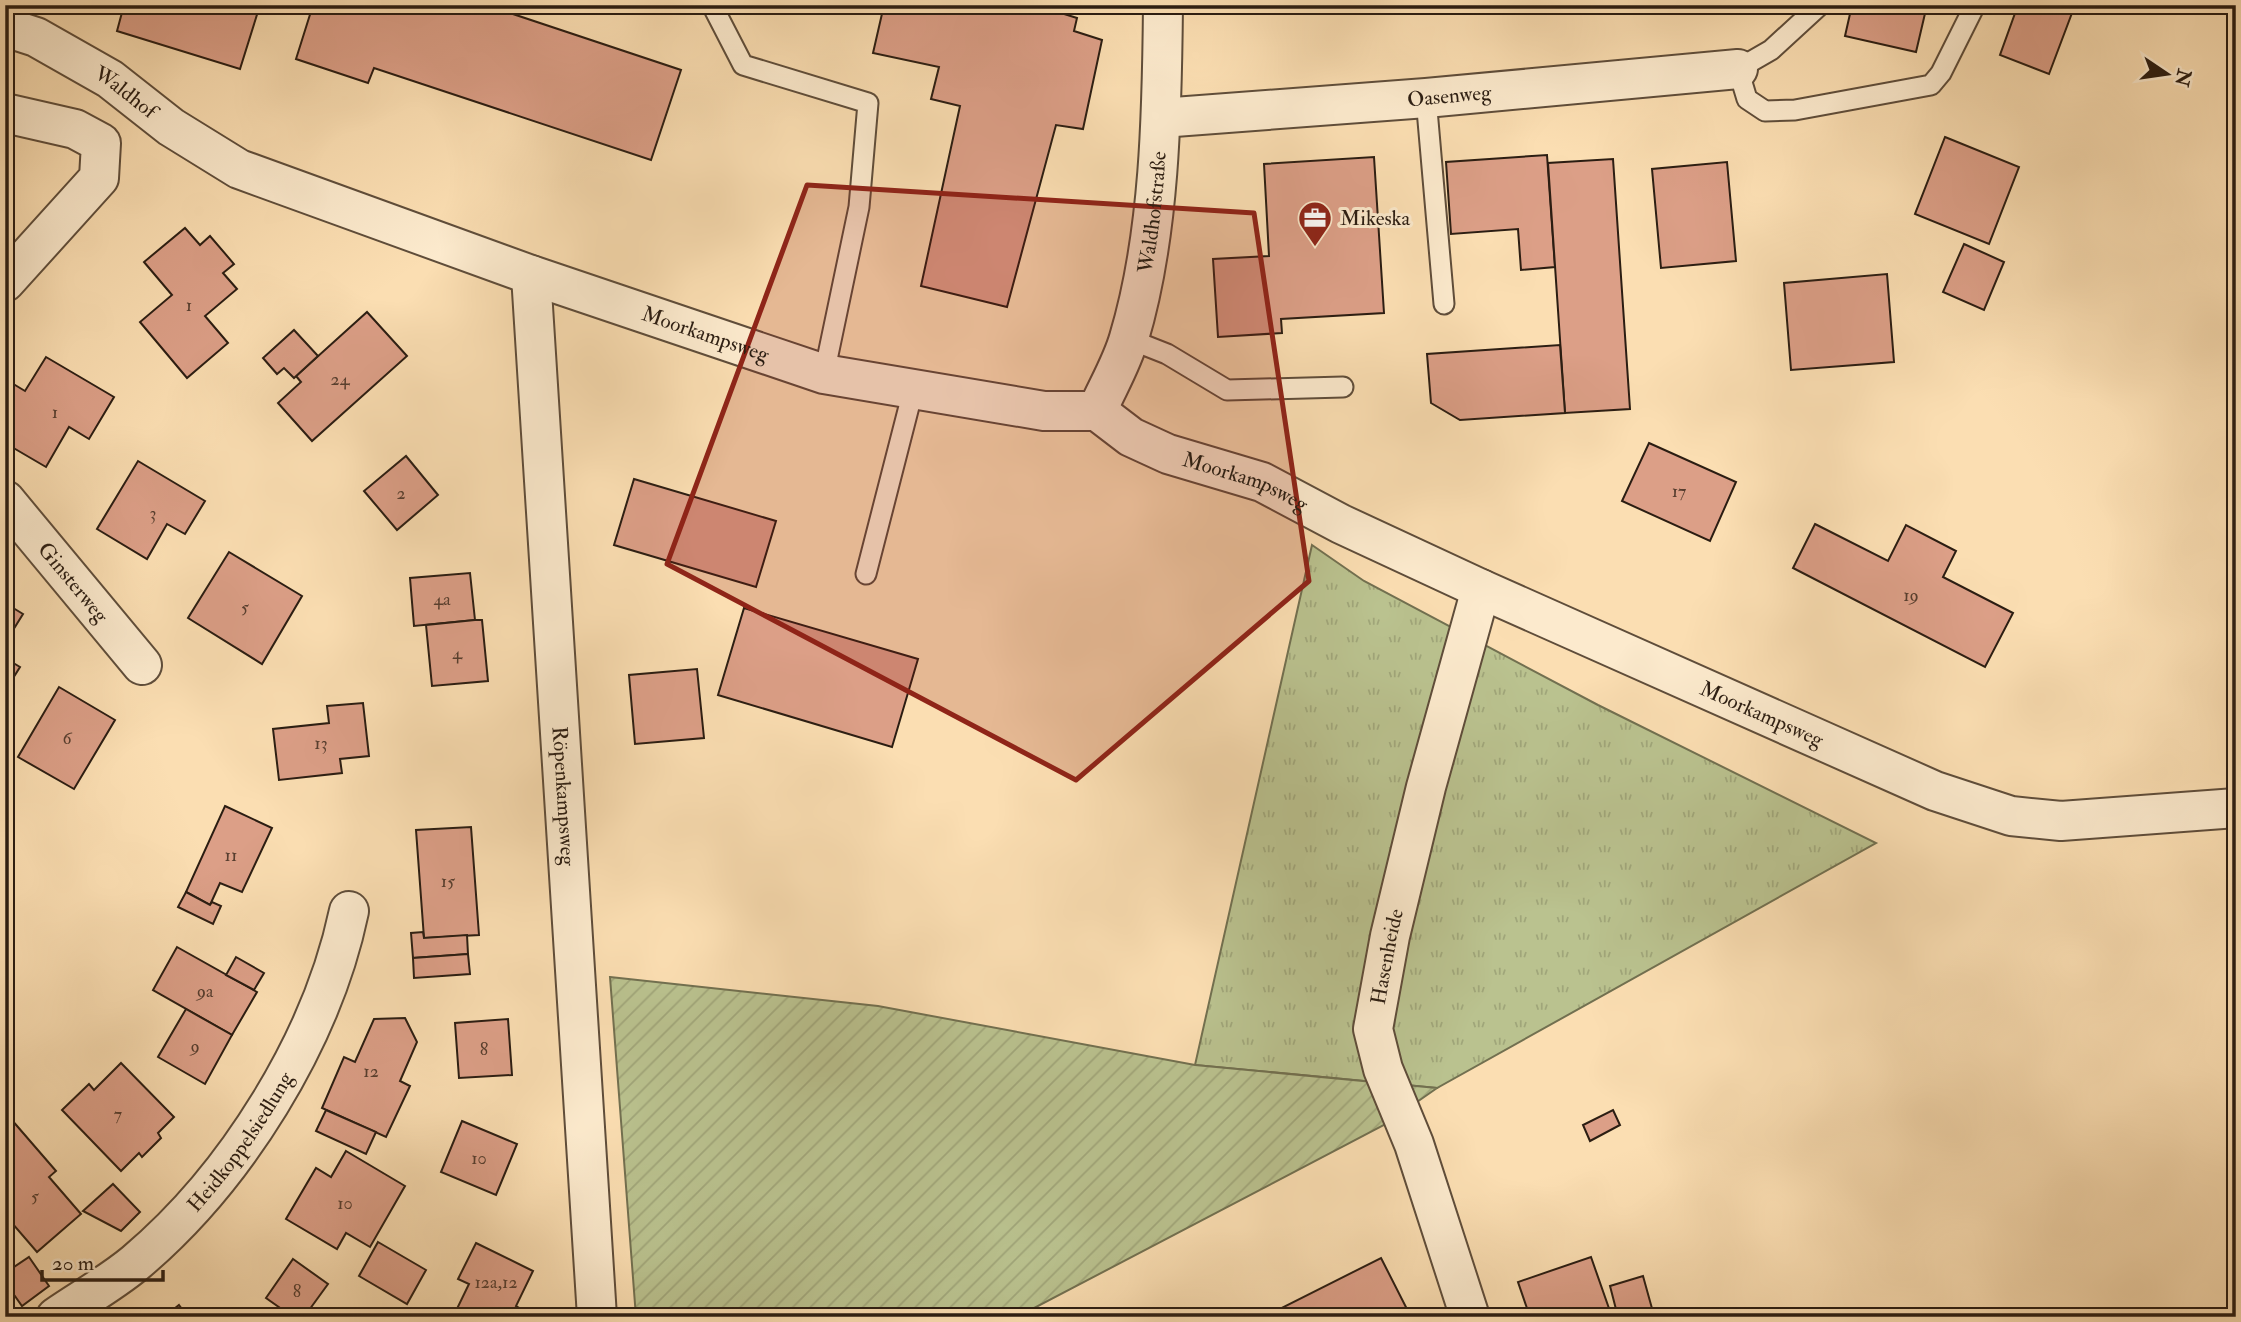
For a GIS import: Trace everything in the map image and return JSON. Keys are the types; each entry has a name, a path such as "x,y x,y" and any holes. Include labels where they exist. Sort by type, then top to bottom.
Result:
{"street":[{"name":"Waldhofstraße","path":"1097,411 1129,340 1150,234 1161,118 1163,5"},
{"name":"Waldhof","path":"5,27 36,37 110,79 171,127 239,169"},
{"name":"Oasenweg","path":"1161,118 1426,98 1738,69"},
{"path":"5,113 75,129 101,143 99,178 5,282"},
{"name":"Moorkampsweg","path":"239,169 531,275 824,374 914,387 1044,411 1097,411 1131,437 1168,454 1262,482 1341,524 1481,589 1935,791 2011,816 2061,821 2236,808"},
{"name":"Röpenkampsweg","path":"531,275 597,1317"},
{"name":"Ginsterweg","path":"5,500 142,665"},
{"name":"Hasenheide","path":"1470,1317 1414,1144 1383,1069 1373,1029 1390,936 1426,787 1481,589"},
{"name":"Heidkoppelsiedlung","path":"56,1317 142,1257 206,1193 246,1138 274,1096 327,991 349,911"}],"lane":[{"path":"712,5 743,65 868,103 859,207 824,374"},
{"path":"1821,5 1771,50 1738,69 1746,99 1765,111 1795,110 1931,85 1941,73 1975,5"},
{"path":"1426,98 1444,304"},
{"path":"1129,340 1167,354 1227,390 1343,387"},
{"path":"866,574 914,387"}],"highlighted area":[{"path":"807,185 1254,213 1309,581 1076,780 667,564"}],"green space":[{"path":"1312,545 1364,581 1598,705 1876,843 1437,1088 1195,1065"},
{"path":"610,977 878,1006 1195,1065 1437,1088 1384,1125 1017,1317 636,1317"}],"building":[{"path":"124,5 260,5 240,69 117,31"},
{"path":"313,5 486,5 681,70 651,160 374,68 368,83 296,59"},
{"path":"884,5 1048,5 1048,9 1077,18 1074,31 1102,40 1083,129 1056,125 1007,307 921,286 960,106 931,99 939,67 873,53"},
{"path":"1852,5 1927,5 1916,52 1845,36"},
{"path":"2018,5 2075,5 2049,74 2000,55"},
{"path":"1945,137 2019,167 1989,244 1915,214"},
{"path":"1547,155 1555,267 1521,270 1518,229 1451,234 1446,162"},
{"path":"1374,157 1384,313 1281,319 1282,333 1218,337 1213,259 1269,256 1264,164"},
{"path":"1613,159 1630,409 1565,413 1548,163"},
{"path":"1727,162 1736,261 1661,268 1652,169"},
{"path":"185,228 200,245 210,236 234,264 223,273 237,289 205,316 228,343 187,378 140,322 172,295 144,262"},
{"path":"1964,244 2004,262 1984,310 1943,292"},
{"path":"1887,274 1894,362 1791,370 1784,283"},
{"path":"367,312 407,356 312,441 278,403 301,382 296,376"},
{"path":"294,330 318,356 294,378 284,368 277,374 263,358"},
{"path":"1560,345 1565,413 1460,420 1431,403 1427,354"},
{"path":"46,357 114,397 89,439 69,427 46,467 5,443 5,379 25,391"},
{"path":"1649,443 1736,482 1710,541 1622,501"},
{"path":"406,456 438,495 397,530 364,491"},
{"path":"138,461 205,501 185,534 167,524 147,559 97,529"},
{"path":"634,479 776,521 756,587 614,545"},
{"path":"1815,524 1888,561 1906,525 1956,551 1943,577 2013,613 1985,667 1793,568"},
{"path":"229,552 302,596 262,664 188,618"},
{"path":"470,573 475,620 414,626 410,578"},
{"path":"5,603 23,614 5,643"},
{"path":"744,608 918,659 892,747 718,695"},
{"path":"482,620 488,681 432,686 426,625"},
{"path":"5,658 20,667 5,691"},
{"path":"697,669 704,738 635,744 629,675"},
{"path":"59,687 115,720 74,789 18,757"},
{"path":"363,703 369,756 340,759 342,773 279,780 273,729 329,723 327,706"},
{"path":"225,806 272,828 242,892 220,883 210,905 186,892"},
{"path":"471,827 479,935 424,938 416,830"},
{"path":"186,892 210,905 212,902 221,906 213,924 178,907"},
{"path":"423,932 424,938 467,935 468,954 413,958 411,933"},
{"path":"177,947 257,992 232,1035 153,990"},
{"path":"468,954 470,974 414,978 413,958"},
{"path":"236,957 264,973 254,990 226,975"},
{"path":"186,1009 232,1035 205,1084 158,1057"},
{"path":"405,1018 417,1042 400,1081 410,1086 386,1137 322,1108 344,1057 355,1062 374,1019"},
{"path":"508,1019 512,1075 459,1078 455,1023"},
{"path":"121,1063 174,1117 158,1133 161,1138 142,1157 139,1153 121,1171 62,1110 89,1084 94,1090"},
{"path":"326,1110 376,1132 366,1154 316,1131"},
{"path":"1613,1110 1620,1125 1590,1141 1583,1125"},
{"path":"11,1119 56,1171 49,1177 81,1214 37,1252 5,1215 5,1124"},
{"path":"462,1121 517,1144 496,1195 441,1172"},
{"path":"346,1151 405,1186 370,1247 346,1233 337,1249 286,1219 316,1168 331,1177"},
{"path":"113,1184 140,1212 121,1231 83,1211"},
{"path":"378,1242 426,1270 407,1304 359,1276"},
{"path":"476,1243 533,1271 516,1306 535,1317 453,1317 469,1284 458,1279"},
{"path":"29,1257 49,1286 22,1306 5,1282 5,1273"},
{"path":"1591,1257 1612,1317 1530,1317 1518,1282"},
{"path":"1381,1258 1411,1317 1264,1317"},
{"path":"293,1259 328,1284 304,1317 293,1317 266,1298"},
{"path":"1643,1276 1653,1312 1637,1317 1618,1317 1610,1286"},
{"path":"179,1305 188,1317 164,1317"}],"place":[{"name":"Mikeska","path":"1315,248"}]}
